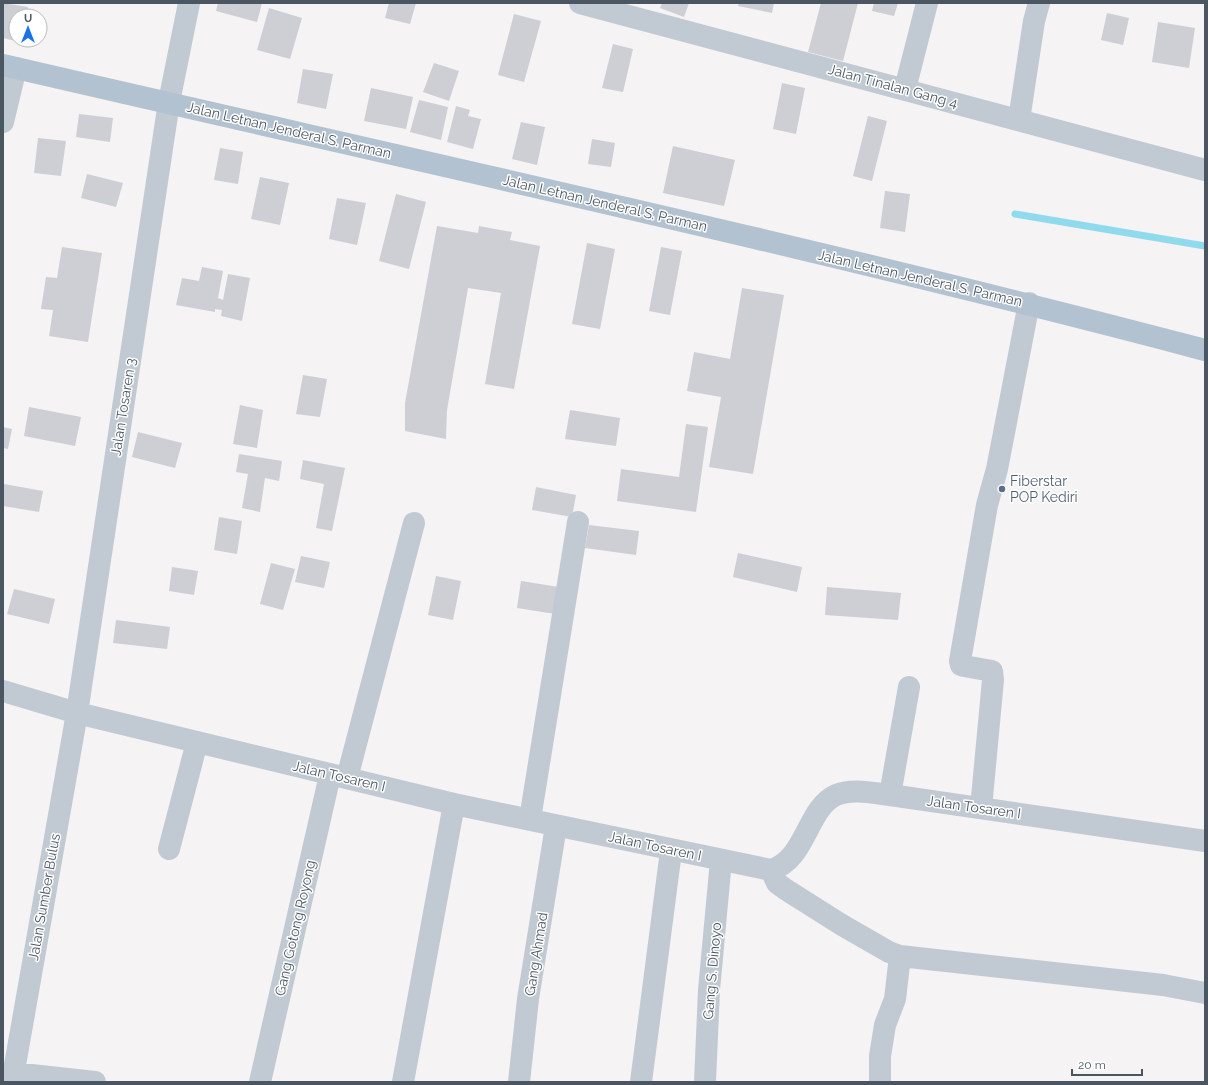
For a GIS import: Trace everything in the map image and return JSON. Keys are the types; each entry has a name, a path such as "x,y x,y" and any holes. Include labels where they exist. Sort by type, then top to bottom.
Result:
{"main road":[{"name":"Jalan Letnan Jenderal S. Parman","path":"9,66 169,102 1029,304 1205,350"}],"street":[{"name":"Jalan Tosaren 3","path":"76,713 169,102 189,3"},
{"name":"Jalan Tinalan Gang 4","path":"580,3 1205,170"},
{"path":"905,89 927,3"},
{"path":"1019,120 1034,21 1039,3"},
{"path":"3,122 9,66"},
{"path":"981,808 993,680 992,671 964,666 961,665 960,661 986,505 997,468 1029,304"},
{"path":"530,819 578,522"},
{"name":"Gang Gotong Royong","path":"260,1082 338,776 414,523"},
{"path":"890,795 909,687"},
{"name":"Jalan Tosaren I","path":"3,691 76,713 454,804 530,819 671,851 771,870 782,867 788,860 823,806 835,796 854,791 1205,841"},
{"name":"Jalan Sumber Bulus","path":"11,1067 76,713"},
{"path":"169,849 197,742"},
{"path":"403,1082 454,804"},
{"name":"Gang Ahmad","path":"519,1082 528,999 556,826"},
{"path":"641,1082 642,1061 671,851"},
{"name":"Gang S. Dinoyo","path":"705,1082 709,990 721,860"},
{"path":"771,870 777,883 785,889 842,925 900,956 1164,985 1205,993"},
{"path":"880,1082 880,1056 885,1025 895,999 900,956"},
{"path":"11,1067 95,1082"}],"building":[{"path":"3,3 28,7 8,8 8,39 3,38"},
{"path":"218,3 262,3 257,22 216,11"},
{"path":"389,3 416,3 410,24 385,18"},
{"path":"662,3 689,3 684,17 660,8"},
{"path":"739,3 774,3 772,13 738,6"},
{"path":"821,3 858,3 843,61 808,52"},
{"path":"874,3 898,3 894,16 872,11"},
{"path":"269,8 302,18 290,59 257,50"},
{"path":"1107,13 1129,18 1123,45 1101,40"},
{"path":"514,14 541,21 524,82 498,75"},
{"path":"1158,22 1195,28 1189,68 1152,62"},
{"path":"613,44 633,49 623,92 602,88"},
{"path":"434,63 459,71 449,101 423,92"},
{"path":"303,69 333,74 326,109 297,103"},
{"path":"782,83 805,88 796,134 773,129"},
{"path":"371,88 413,97 406,129 364,121"},
{"path":"419,100 448,107 441,140 410,132"},
{"path":"456,106 470,110 468,116 481,119 473,149 447,142"},
{"path":"79,114 113,118 110,142 76,137"},
{"path":"868,116 887,121 872,181 853,176"},
{"path":"521,122 545,127 537,165 512,159"},
{"path":"38,138 66,141 61,176 34,173"},
{"path":"592,139 615,143 611,167 588,164"},
{"path":"673,146 735,160 724,206 663,193"},
{"path":"220,148 243,152 238,184 214,180"},
{"path":"87,174 123,183 116,207 81,198"},
{"path":"260,177 289,183 280,225 251,219"},
{"path":"885,191 910,194 905,232 880,228"},
{"path":"396,194 426,202 409,269 379,261"},
{"path":"337,198 366,203 357,245 329,239"},
{"path":"437,226 478,233 479,226 512,232 510,240 540,246 514,389 485,384 501,293 468,288 447,410 446,439 405,431 405,403"},
{"path":"587,243 615,249 600,329 572,324"},
{"path":"62,247 102,253 88,342 49,336 53,310 41,309 46,277 57,278"},
{"path":"661,247 682,251 670,315 649,311"},
{"path":"202,267 223,271 218,298 223,300 228,274 250,278 242,321 221,316 222,310 215,309 215,312 176,305 182,278 199,281"},
{"path":"742,288 784,295 753,474 709,467 721,397 687,391 694,352 730,359"},
{"path":"303,375 327,379 320,417 296,414"},
{"path":"240,405 263,410 257,448 233,444"},
{"path":"29,407 81,417 75,446 24,436"},
{"path":"570,410 620,418 616,446 565,439"},
{"path":"686,424 708,427 696,512 617,501 621,469 679,477"},
{"path":"3,427 12,429 8,449 3,448"},
{"path":"138,432 182,443 175,468 132,457"},
{"path":"239,454 282,461 279,481 265,478 260,512 242,508 248,474 236,472"},
{"path":"303,460 345,468 332,531 316,528 324,484 300,479"},
{"path":"4,484 43,491 39,512 3,506"},
{"path":"536,487 576,495 572,517 532,510"},
{"path":"219,517 242,521 237,554 214,550"},
{"path":"589,525 639,531 636,555 585,548"},
{"path":"738,553 802,567 797,592 733,577"},
{"path":"301,556 330,562 324,588 295,582"},
{"path":"271,563 295,569 283,610 260,604"},
{"path":"172,567 198,571 194,595 169,591"},
{"path":"436,576 461,581 453,620 428,615"},
{"path":"521,581 559,587 555,614 517,608"},
{"path":"827,587 901,593 898,620 825,615"},
{"path":"14,589 55,599 49,624 7,614"},
{"path":"116,620 170,627 167,649 113,643"}],"waterway":[{"path":"1015,214 1205,246"}],"place":[{"name":"Fiberstar POP Kediri","path":"1002,489"}]}
